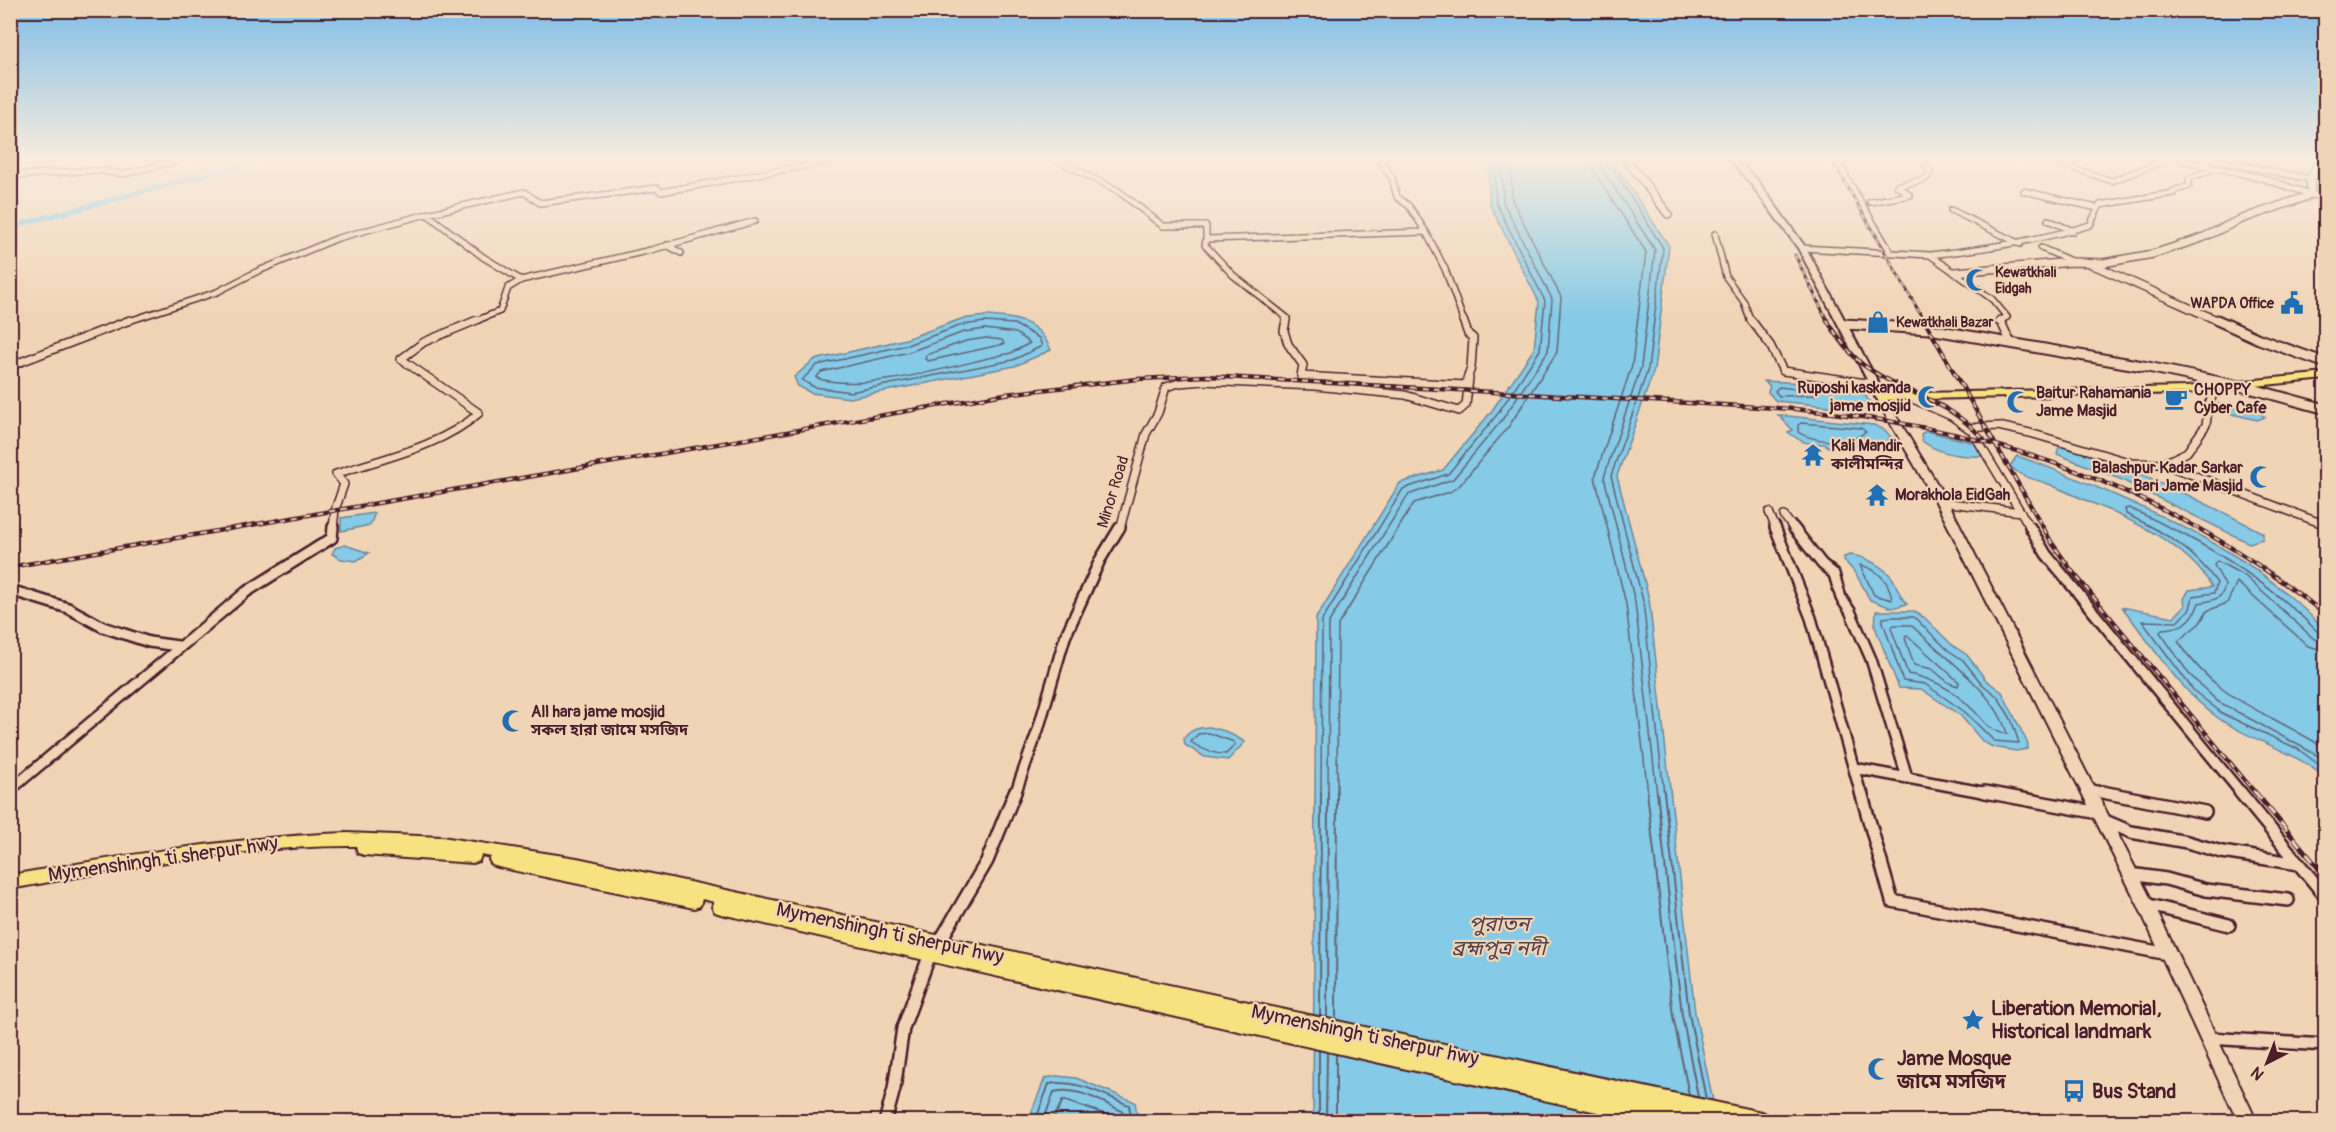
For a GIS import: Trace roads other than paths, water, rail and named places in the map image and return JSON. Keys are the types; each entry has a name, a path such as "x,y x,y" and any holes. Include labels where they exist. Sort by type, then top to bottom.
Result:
{"main road":[{"path":"1776,213 1802,248 1844,324 1873,384 1942,502 2145,903 2248,1122"},
{"path":"1881,398 2217,387 2325,376"},
{"name":"Mymenshingh ti sherpur hwy","path":"10,882 235,845 398,840 478,848 577,865 934,948"},
{"name":"Mymenshingh ti sherpur hwy","path":"10,889 222,856 270,851 370,849 483,857 960,953 1761,1122"},
{"name":"Mymenshingh ti sherpur hwy","path":"960,953 1689,1122"},
{"path":"2238,1100 2239,1122"}],"street":[{"path":"10,366 128,321 217,292 256,272 338,238 432,213"},
{"path":"1146,213 1163,226 1204,225 1205,245 1217,262 1244,286 1287,318 1284,335 1291,351 1303,366 1301,376 1465,385 1470,378 1473,338 1468,334 1440,253 1413,213"},
{"path":"1867,213 1891,253"},
{"path":"1957,213 2020,244"},
{"path":"1802,248 1929,255 2020,244 2073,231 2090,225 2095,213"},
{"path":"1955,272 2073,262 2103,263 2152,254 2202,238 2260,213"},
{"path":"427,214 483,257 521,280"},
{"path":"2048,220 2073,231"},
{"path":"10,790 76,736 178,646 246,592 332,538 335,510 344,484 336,474 398,453 452,431 475,418 479,413 401,359 424,342 500,311 505,304 505,292 508,286 521,280 545,277 754,221"},
{"path":"1206,239 1426,232"},
{"path":"1714,234 1726,277 1744,302 1753,326 1770,345 1783,371 1873,384"},
{"path":"667,245 681,253"},
{"path":"2041,248 2073,262"},
{"path":"1929,255 1992,299 2007,317 1998,321 2011,343"},
{"path":"2085,262 2259,339 2325,363"},
{"path":"1844,324 1929,329 2143,366 2249,388 2325,410"},
{"name":"Minor Road","path":"934,948 987,861 1004,826 1038,730 1065,637 1100,560 1119,531 1137,462 1146,441 1146,434 1158,412 1166,387 1181,381 1235,381 1376,392 1416,397 1459,411 1466,405 1470,378"},
{"path":"2166,465 2192,447 2207,424 2209,401 2217,387"},
{"path":"1906,396 1930,405 1969,428 2046,554 2325,897"},
{"path":"1969,428 1983,425 2008,427 2060,440 2116,462 2145,466 2166,465 2325,525"},
{"path":"1942,502 2021,512"},
{"path":"1769,512 1811,618 1892,901 2169,954"},
{"path":"1784,516 1822,564 1834,574 1841,598 1850,611 1870,659 1907,777"},
{"path":"10,590 68,608 103,627 149,642 178,646"},
{"path":"1854,768 2101,816 2131,832 2187,842 2222,852 2299,864"},
{"path":"2087,789 2205,812"},
{"path":"2130,874 2217,892 2288,900"},
{"path":"2145,903 2229,926"},
{"path":"885,1122 894,1089 903,1028 934,948"},
{"path":"2208,1038 2325,1045"}],"water":[{"name":"পুরাতন ব্রহ্মপুত্র নদী","path":"1494,213 1647,213 1669,246 1654,370 1617,476 1649,599 1695,1013 1717,1121 1313,1122 1316,618 1400,483 1443,470 1491,412 1534,349 1539,302"},
{"path":"985,316 1016,319 1032,326 1046,340 1051,350 1015,366 850,398 811,393 798,386 794,377 814,360 906,339 961,319"},
{"path":"1764,381 1803,383 1864,394 1874,408 1870,410 1776,401 1768,392 1770,386"},
{"path":"2218,404 2258,412 2265,417 2257,420 2211,409 2212,405"},
{"path":"1778,415 1874,425 1885,430 1891,437 1888,440 1892,445 1885,448 1881,444 1866,446 1866,440 1858,441 1860,446 1828,447 1825,444 1806,442 1788,432 1793,430"},
{"path":"1926,431 1975,443 1983,456 1959,455 1936,449 1922,441 1921,434"},
{"path":"2066,445 2142,474 2215,508 2263,533 2263,539 2249,543 2120,479 2057,454 2059,447"},
{"path":"2017,456 2055,469 2201,536 2279,587 2325,631 2325,778 2299,759 2218,718 2190,694 2122,607 2174,617 2185,606 2184,599 2189,590 2212,587 2199,569 2182,552 2140,526 2051,485 2019,473 2010,466"},
{"path":"375,513 370,525 341,531 341,518"},
{"path":"345,545 369,553 356,561 341,559 332,554 335,548"},
{"path":"1850,555 1868,560 1885,570 1893,579 1907,604 1892,608 1870,600 1856,574 1844,560 1844,557"},
{"path":"1876,611 1914,611 1925,618 1952,645 1967,655 1986,680 2002,692 2028,744 2027,749 2016,751 1993,747 1983,742 1961,716 1921,689 1899,688 1875,627"},
{"path":"1209,727 1225,731 1245,742 1228,760 1205,757 1185,745 1184,738 1190,733"},
{"path":"1057,1076 1076,1078 1135,1102 1138,1121 1028,1121 1045,1078"}],"waterway":[{"path":"10,227 63,213"}],"railway":[{"path":"1862,213 1925,322"},
{"path":"1795,255 1827,320"},
{"path":"1827,320 1843,344 1862,364 1893,383 1954,414 1984,440"},
{"path":"1924,320 1996,446"},
{"path":"10,567 1005,394 1138,379 1206,376 1794,409 1868,418 1940,431 1996,446"},
{"path":"1996,446 2076,471 2141,499 2204,532 2266,570 2326,615"},
{"path":"1996,446 2052,543 2072,571 2256,794"},
{"path":"2255,792 2326,877"}],"place":[{"name":"Kewatkhali Eidgah","path":"1977,280"},
{"name":"WAPDA Office","path":"2292,303"},
{"name":"Kewatkhali Bazar","path":"1878,322"},
{"name":"Ruposhi kaskanda jame mosjid","path":"1929,397"},
{"name":"CHOPPY Cyber Cafe","path":"2176,399"},
{"name":"Baitur Rahamania Jame Masjid","path":"2018,402"},
{"name":"Kali Mandir কালীমন্দির","path":"1813,455"},
{"name":"Balashpur Kadar Sarkar Bari Jame Masjid","path":"2261,477"},
{"name":"Morakhola EidGah","path":"1877,495"},
{"name":"All hara jame mosjid সকল হারা জামে মসজিদ","path":"513,721"},
{"name":"Liberation Memorial, Historical landmark","path":"1973,1020"},
{"name":"Jame Mosque জামে মসজিদ","path":"1879,1069"},
{"name":"Bus Stand","path":"2074,1091"}]}
